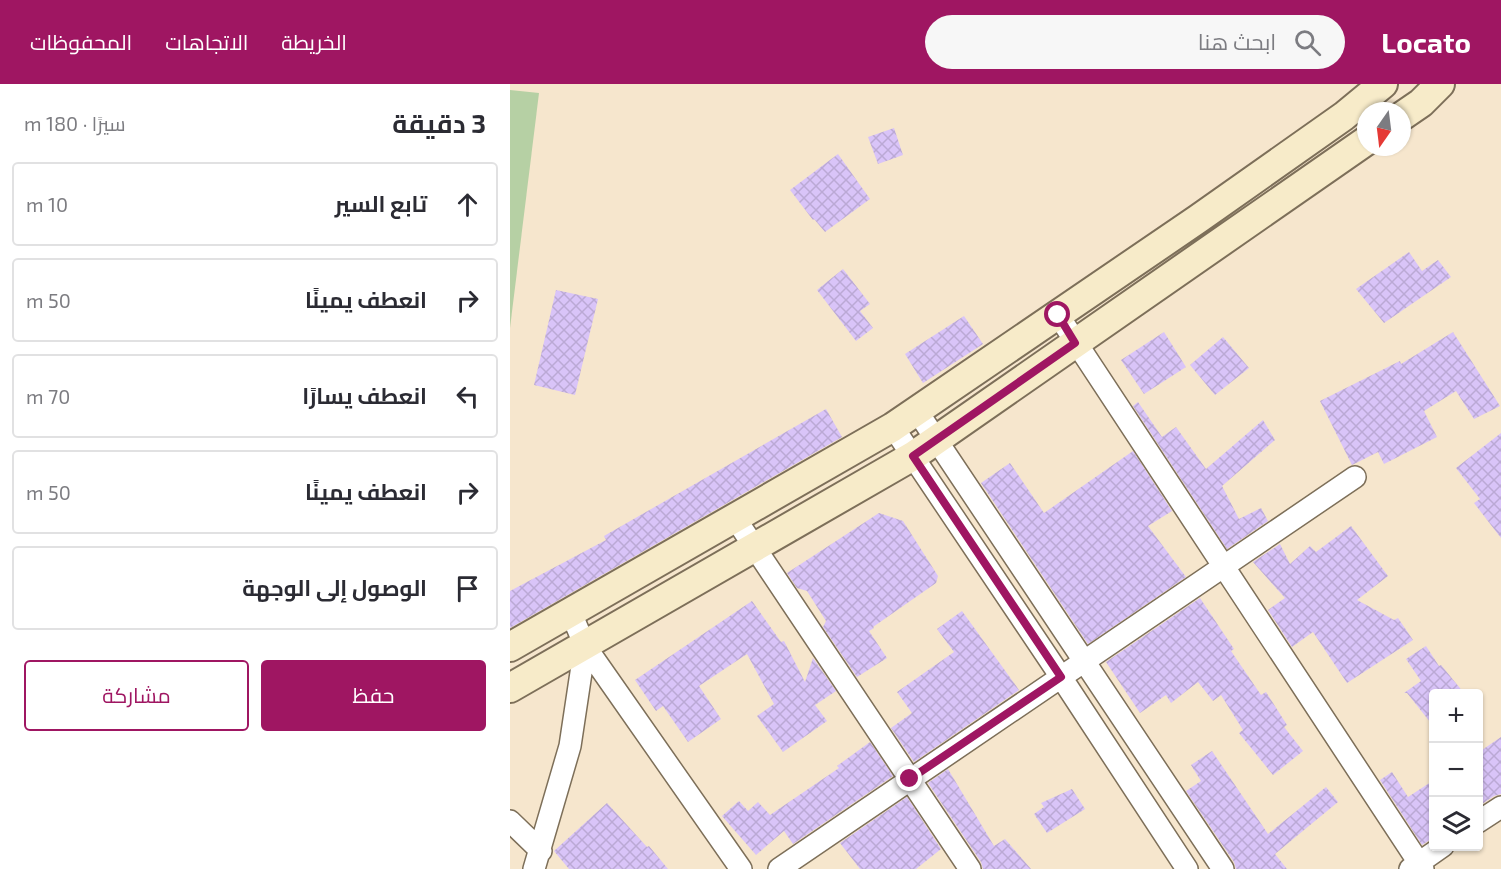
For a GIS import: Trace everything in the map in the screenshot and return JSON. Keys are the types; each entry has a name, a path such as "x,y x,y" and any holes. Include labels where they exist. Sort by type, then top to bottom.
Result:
{"main road":[{"path":"510,646 571,613 917,411 1276,164 1344,116 1383,84"},
{"path":"1411,110 1440,84"},
{"path":"510,688 924,448 1357,147"}],"street":[{"path":"1058,315 1224,566 1417,867 1437,851"},
{"path":"917,411 924,448 1061,677 1187,869"},
{"path":"892,427 924,448 1084,662 1223,869"},
{"path":"779,869 1355,477"},
{"path":"735,518 970,869"},
{"path":"571,613 585,646 741,869"},
{"path":"537,860 570,746 585,646"},
{"path":"1483,819 1501,807"},
{"path":"510,821 537,860"}],"green space":[{"path":"510,90 539,93 510,328"}],"building":[{"path":"894,128 903,155 878,164 868,137"},
{"path":"838,154 870,199 825,232 790,190"},
{"path":"1409,252 1422,271 1438,260 1451,277 1384,323 1356,289"},
{"path":"843,269 870,304 860,311 873,328 856,341 817,290"},
{"path":"556,290 598,299 575,395 534,385"},
{"path":"964,316 983,344 923,383 905,354"},
{"path":"1164,332 1186,367 1144,394 1121,360"},
{"path":"1453,332 1500,406 1474,419 1456,391 1424,411 1437,437 1384,464 1378,452 1352,465 1320,401 1400,361 1401,364"},
{"path":"1223,337 1249,368 1215,395 1190,365"},
{"path":"1138,402 1162,437 1176,427 1206,469 1263,420 1275,440 1222,486 1239,519 1261,508 1268,521 1227,549 1133,406"},
{"path":"826,409 842,437 510,628 510,591 606,540 604,536"},
{"path":"1501,433 1501,538 1474,503 1480,499 1456,468"},
{"path":"1133,451 1172,511 1148,526 1186,577 1088,644 981,483 1010,463 1044,513"},
{"path":"879,513 903,521 938,576 936,583 869,631 887,658 857,677 823,627 826,621 807,591 797,588 787,573"},
{"path":"1351,526 1388,576 1357,600 1394,620 1398,618 1413,640 1347,683 1313,632 1292,647 1268,610 1285,598 1253,562 1280,544 1290,564 1310,546 1316,552"},
{"path":"1200,598 1234,649 1231,651 1261,695 1266,692 1287,725 1284,727 1303,751 1273,775 1239,733 1243,730 1221,695 1213,701 1198,682 1171,703 1166,695 1140,713 1106,662"},
{"path":"752,601 781,642 784,641 805,682 813,658 836,691 815,705 827,721 783,752 757,716 774,704 747,654 699,686 721,719 688,742 663,706 656,711 635,680"},
{"path":"962,611 1019,690 914,762 891,728 912,713 897,692 954,652 937,629"},
{"path":"1426,646 1439,666 1441,665 1461,689 1429,689 1429,721 1407,693 1404,693 1421,681 1406,659"},
{"path":"1501,737 1501,794 1483,803 1483,797 1483,749"},
{"path":"870,742 893,776 793,844 784,831 756,855 722,816 739,801 748,811 758,802 770,815 839,768 837,766"},
{"path":"1212,751 1268,834 1326,787 1338,802 1275,854 1287,869 1236,869 1234,862 1186,791 1201,781 1191,765"},
{"path":"948,769 994,846 1005,839 1031,869 983,869 981,862 928,783"},
{"path":"1392,772 1408,797 1429,783 1429,840 1422,845 1380,780"},
{"path":"1072,789 1085,809 1047,833 1034,814 1044,807 1041,803"},
{"path":"907,797 941,849 916,869 860,869 840,843"},
{"path":"607,803 668,869 569,869 554,851"}],"route":[{"path":"910,779 1061,677 913,456 1075,343 1058,315"}]}
